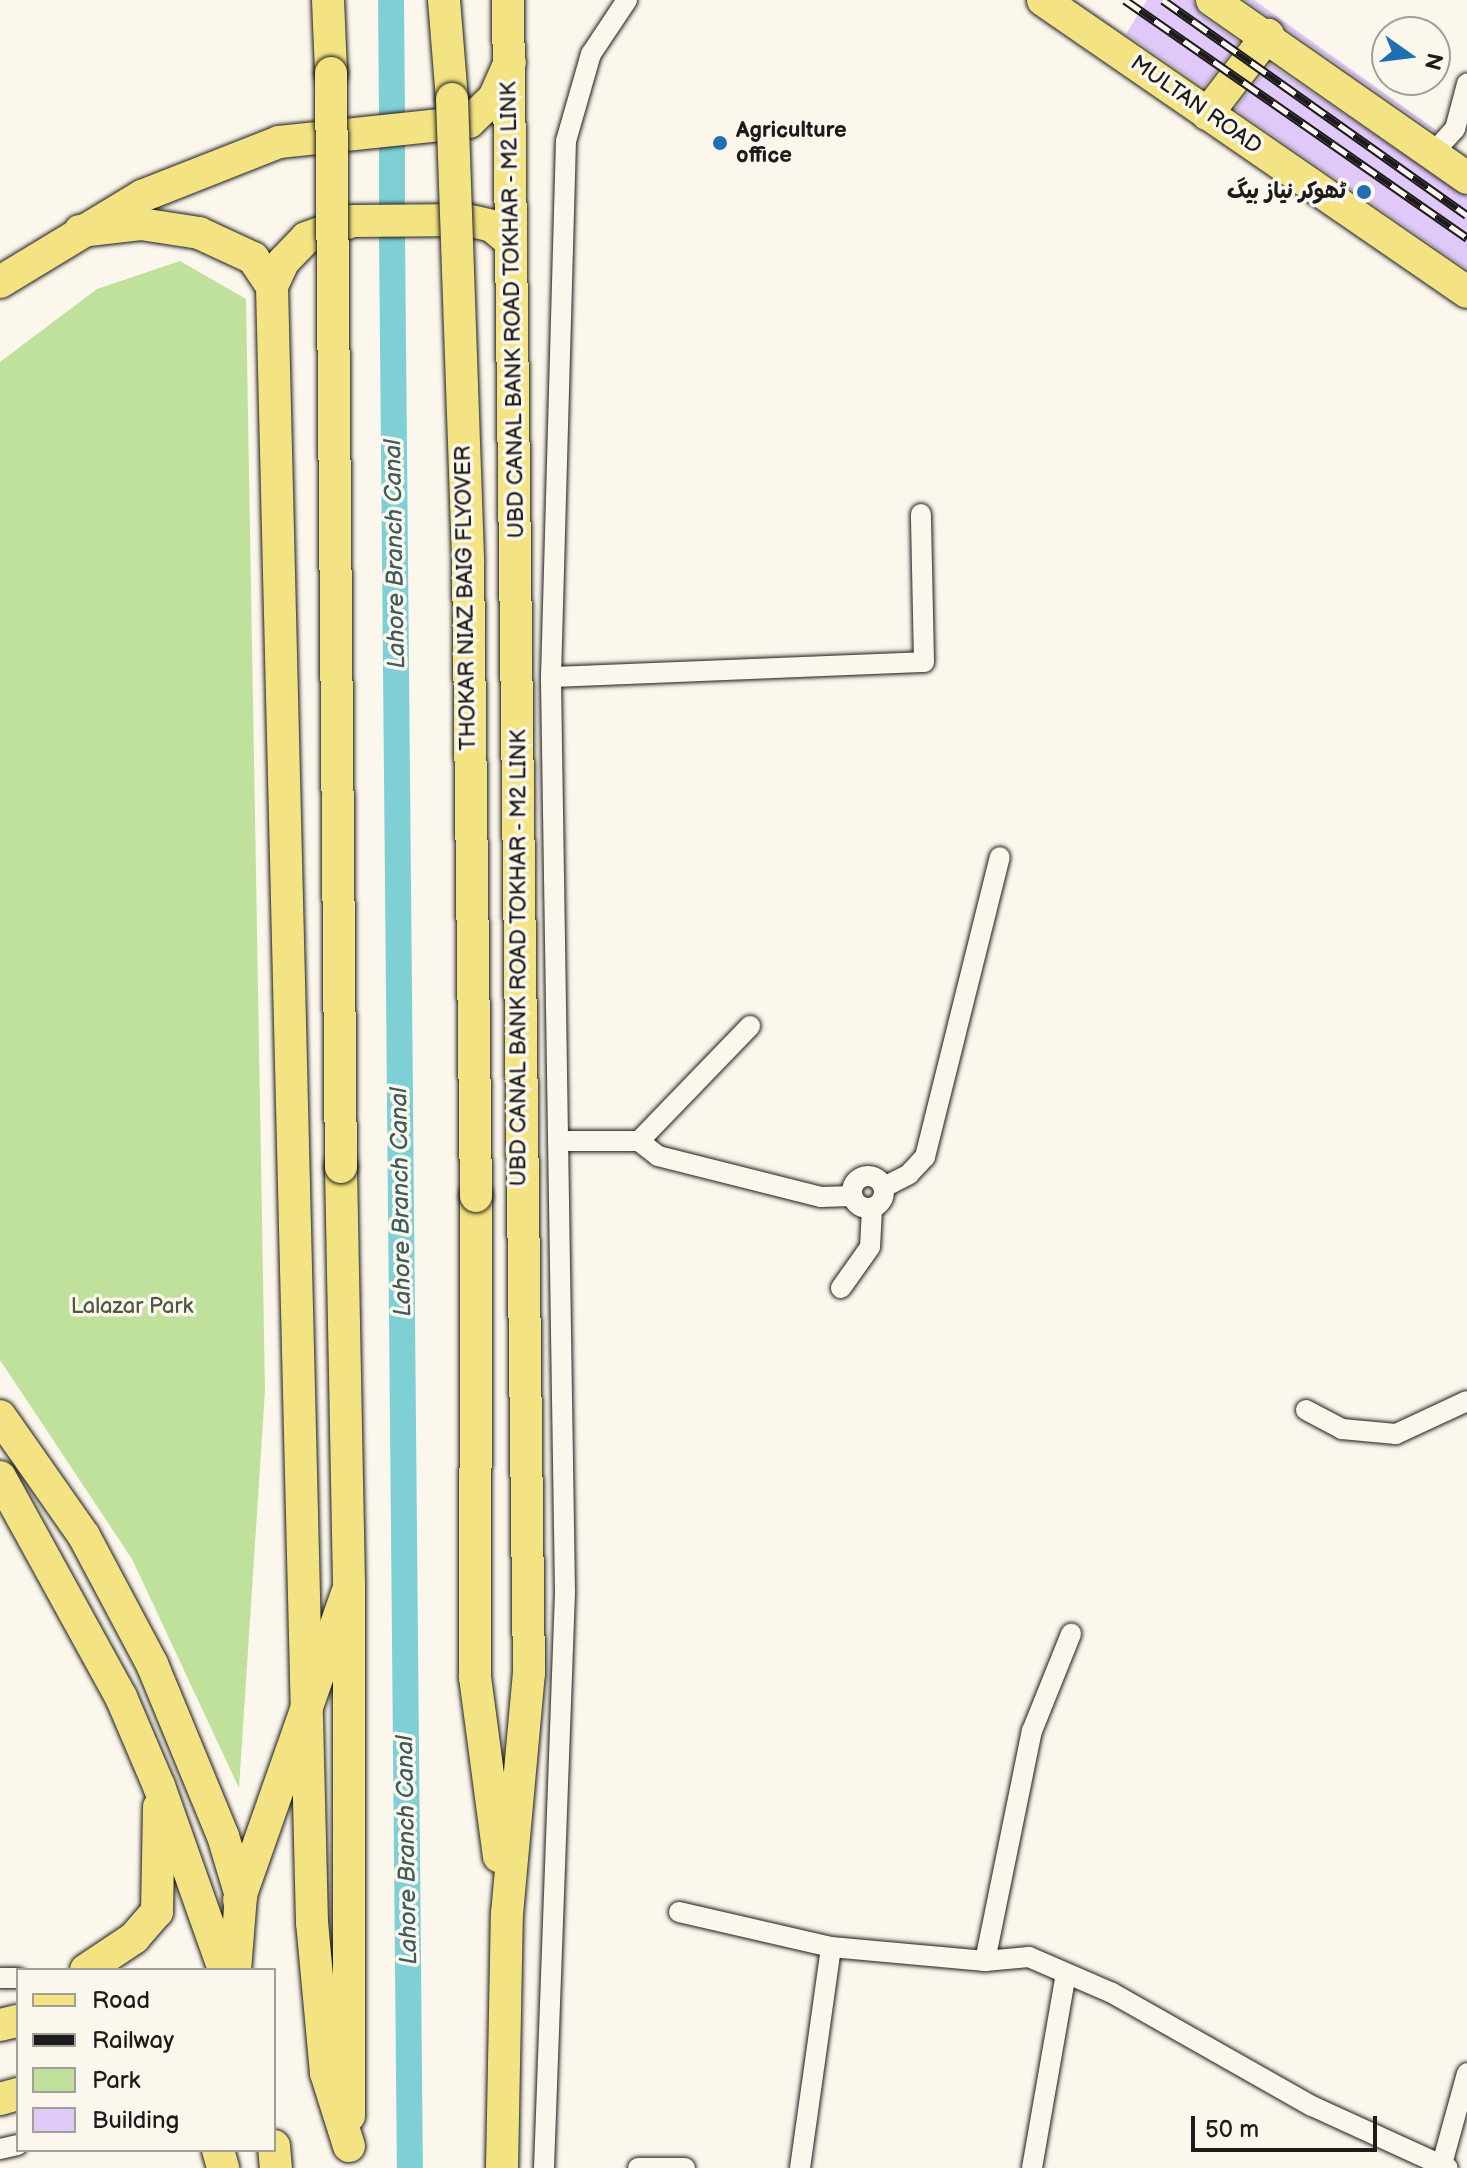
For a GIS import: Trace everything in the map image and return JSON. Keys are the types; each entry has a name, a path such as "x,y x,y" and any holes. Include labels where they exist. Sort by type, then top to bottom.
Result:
{"main road":[{"path":"328,0 339,563 341,1167 349,1586 349,2157"},
{"name":"THOKAR NIAZ BAIG FLYOVER","path":"444,0 468,561 476,1196 475,1677 507,1914"},
{"name":"UBD CANAL BANK ROAD TOKHAR - M2 LINK","path":"507,1914 529,1674 508,0"},
{"path":"0,282 80,231 202,169 279,142 469,122 494,98 511,57 523,0"},
{"name":"MULTAN ROAD","path":"1043,0 1467,292"},
{"path":"1212,0 1268,35 1467,178"},
{"path":"1207,114 1268,35"},
{"path":"349,2157 326,2073 312,1923 272,286 283,262 306,238 353,221 448,218 492,226 510,241"},
{"path":"80,231 141,224 199,233 253,258 272,286"},
{"path":"0,1416 84,1536 152,1664 223,1836 241,1896"},
{"path":"0,1477 85,1624 159,1786 219,1964"},
{"path":"219,1964 349,1586"},
{"path":"89,1968 134,1938 157,1912 159,1786"},
{"path":"502,2168 507,1914"}],"street":[{"path":"544,2168 565,1592 551,677 566,141 591,54 627,0"},
{"path":"1434,152 1455,129 1467,84"},
{"path":"551,677 924,662 921,514"},
{"path":"884,1187 909,1174 925,1157 1000,857"},
{"path":"639,1141 750,1026"},
{"path":"558,1141 639,1141 658,1156 821,1197 852,1196 863,1208 872,1208"},
{"path":"852,1196 859,1178 869,1175 884,1187"},
{"path":"841,1288 870,1247 872,1208 884,1196 884,1187"},
{"path":"1306,1410 1342,1429 1396,1434 1467,1401"},
{"path":"985,1961 1032,1731 1071,1634"},
{"path":"679,1912 831,1947 985,1961 1029,1957 1112,1993 1312,2106 1445,2166 1467,2073"},
{"path":"800,2168 831,1947"},
{"path":"1032,2168 1066,1974"},
{"path":"638,2168 685,2168"}],"green space":[{"name":"Lalazar Park","path":"180,261 246,299 265,1391 239,1788 132,1559 0,1360 0,362 97,289"}],"building":[{"path":"1147,0 1193,0 1201,15 1239,42 1204,87 1126,34"},
{"path":"1245,0 1254,0 1371,84 1371,88"},
{"path":"1270,64 1467,197 1467,269 1235,109"},
{"path":"1383,96 1388,96 1435,132"}],"waterway":[{"name":"Lahore Branch Canal","path":"391,0 392,113"},
{"name":"Lahore Branch Canal","path":"392,143 392,206"},
{"name":"Lahore Branch Canal","path":"392,235 410,2168"}],"railway":[{"path":"1125,0 1467,238"},
{"path":"1163,0 1467,215"}],"place":[{"name":"Agriculture office","path":"720,143"},
{"name":"ٹھوکر نیاز بیگ","path":"1364,192"}]}
